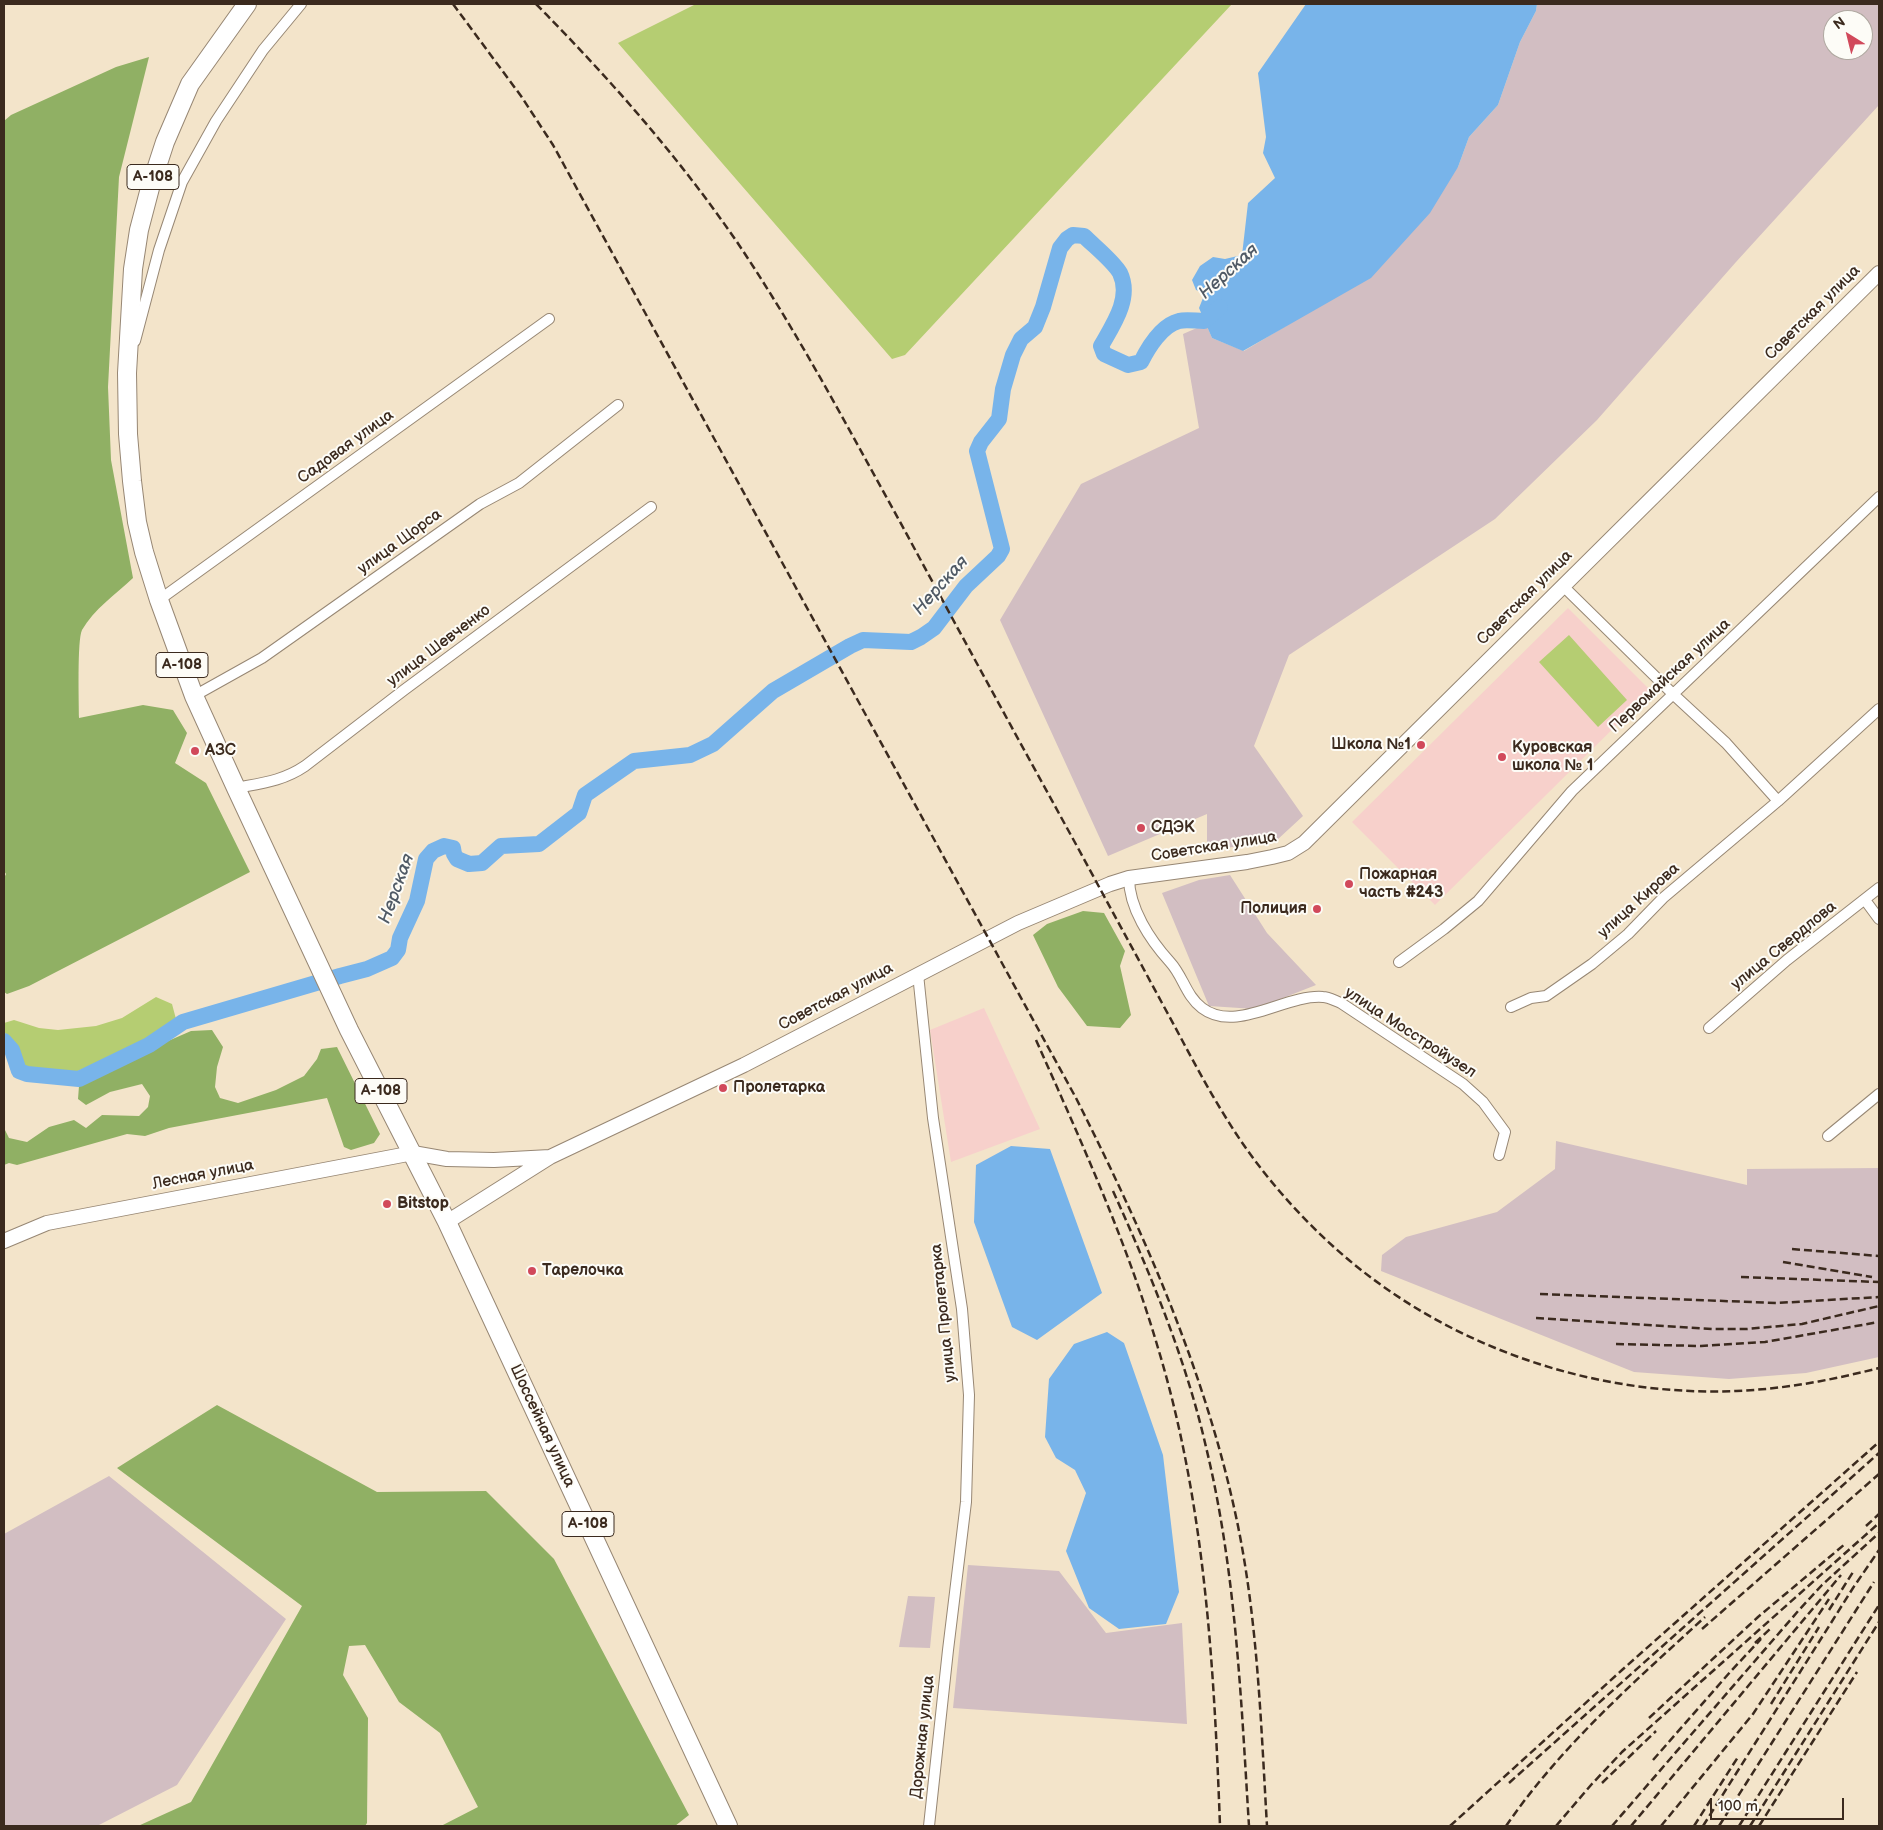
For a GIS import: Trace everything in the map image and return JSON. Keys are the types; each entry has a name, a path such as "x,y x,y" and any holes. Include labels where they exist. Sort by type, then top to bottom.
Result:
{"highway":[{"name":"А-108","path":"236,788 194,696 159,600 137,522 129,444 127,373 133,268 139,230 162,151 190,84 247,4"},
{"name":"Шоссейная улица","path":"236,788 349,1030 447,1222 728,1826"}],"street":[{"path":"127,373 159,250 182,182 216,121 263,50 301,4"},
{"name":"Советская улица","path":"413,1153 446,1159 494,1160 550,1157 744,1065 1018,922 1130,878 1247,862 1288,853 1304,843 1879,272"},
{"name":"Садовая улица","path":"159,600 550,319"},
{"name":"улица Щорса","path":"194,696 262,658 480,504 519,483 618,405"},
{"name":"Первомайская улица","path":"1399,962 1478,901 1572,790 1674,695 1879,497"},
{"name":"улица Шевченко","path":"236,788 280,780 293,775 404,690 651,507"},
{"path":"1563,586 1674,695 1726,743 1778,801"},
{"name":"улица Кирова","path":"1511,1007 1531,998 1546,996 1586,968 1628,934 1663,898 1778,801 1879,710"},
{"name":"улица Мосстройузел","path":"1130,878 1134,904 1147,931 1156,947 1180,974 1188,993 1202,1009 1213,1014 1234,1017 1306,998 1324,997 1341,1003 1463,1084 1483,1102 1505,1132 1499,1155"},
{"name":"улица Свердлова","path":"1709,1028 1787,960 1879,888"},
{"path":"1865,900 1879,919"},
{"name":"улица Пролетарка","path":"918,974 933,1118 962,1309 969,1396 966,1502 948,1650"},
{"path":"1828,1136 1879,1094"},
{"name":"Лесная улица","path":"4,1241 47,1222 413,1153"},
{"path":"447,1222 550,1157"},
{"name":"Дорожная улица","path":"929,1826 948,1650"}],"shaded area":[{"path":"1537,4 1879,4 1879,105 1736,262 1597,420 1495,519 1289,655 1254,746 1303,816 1277,840 1207,851 1207,814 1108,856 1000,620 1081,484 1199,428 1183,334 1206,324 1212,338 1244,351 1304,315 1458,167 1469,137 1498,105 1520,42 1536,11"},
{"name":"Куровская школа № 1","path":"1568,608 1651,691 1435,905 1352,822"},
{"path":"1230,875 1267,933 1316,985 1255,1009 1209,1006 1162,893 1199,880"},
{"path":"984,1008 1040,1129 951,1162 930,1030"},
{"path":"1556,1141 1747,1185 1747,1169 1879,1168 1879,1357 1806,1373 1729,1379 1634,1372 1381,1271 1382,1255 1406,1237 1497,1212 1555,1169"},
{"path":"109,1476 286,1619 177,1785 97,1826 4,1826 4,1534"},
{"path":"968,1565 1059,1571 1106,1633 1182,1623 1187,1724 953,1708"},
{"path":"908,1596 935,1597 930,1648 899,1647"}],"green space":[{"path":"696,4 1232,4 905,355 892,359 618,43"},
{"path":"149,57 119,177 108,387 111,460 133,578 99,609 82,630 79,658 79,718 143,705 173,710 187,733 175,763 206,783 250,872 29,986 7,994 4,992 4,878 6,874 4,871 4,121 11,115 116,67"},
{"path":"1569,635 1627,700 1598,727 1539,662"},
{"path":"1083,911 1104,913 1125,951 1120,966 1131,1015 1120,1028 1087,1026 1058,987 1033,935 1047,924"},
{"path":"156,997 172,1004 176,1019 150,1038 76,1072 31,1069 21,1066 19,1050 4,1032 4,1023 14,1020 39,1028 58,1030 96,1026 122,1018"},
{"path":"212,1030 223,1047 217,1067 215,1087 220,1098 238,1103 276,1090 304,1076 317,1059 321,1049 337,1047 380,1134 374,1143 351,1150 344,1147 327,1098 169,1128 145,1136 127,1134 17,1165 9,1163 4,1165 4,1128 9,1138 27,1142 49,1127 74,1120 86,1128 102,1115 139,1116 148,1107 150,1096 142,1084 110,1092 86,1105 78,1099 79,1086 152,1048 191,1031"},
{"path":"217,1405 377,1492 486,1491 554,1559 689,1815 675,1826 441,1826 478,1807 440,1733 399,1702 365,1645 349,1646 343,1675 368,1718 367,1823 365,1826 138,1826 191,1802 302,1606 117,1468"}],"water":[{"path":"1306,4 1537,4 1536,11 1520,42 1498,105 1469,137 1458,167 1430,213 1371,278 1243,351 1212,338 1199,308 1205,293 1196,290 1192,280 1200,266 1213,257 1225,259 1242,255 1248,203 1275,178 1263,153 1266,137 1258,73"},
{"path":"1011,1146 1050,1149 1102,1293 1037,1340 1012,1327 974,1222 976,1165"},
{"path":"1107,1332 1124,1343 1163,1455 1179,1592 1166,1624 1119,1629 1089,1608 1066,1551 1086,1493 1075,1470 1056,1458 1045,1437 1049,1379 1074,1344"}],"waterway":[{"name":"Нерская","path":"4,1041 12,1050 19,1071 27,1074 79,1079 149,1045 183,1022 367,969 392,958 398,950 400,938 417,901 426,859 433,851 444,846 453,848 457,859 469,864 482,863 501,846 539,844 579,813 585,795 634,761 690,755 713,744 773,691 863,640 911,642 934,628 966,586 998,556 1002,549 977,451 981,442 999,419 1003,389 1013,355 1021,339 1035,327 1043,307 1060,248 1073,235 1084,236 1117,268 1123,282 1124,292 1120,311 1101,346 1104,354 1128,365 1141,362 1152,344 1167,327 1182,320 1204,321 1220,307"}],"railway":[{"path":"453,4 521,96 553,145 1076,1098 1126,1201 1171,1307 1191,1360 1225,1470 1238,1526 1245,1563 1254,1638 1267,1826"},
{"path":"536,4 590,60 667,148 714,210 759,276 841,414 1194,1063 1228,1121 1251,1155 1305,1219 1335,1248 1377,1282 1423,1312 1471,1337 1522,1358 1574,1374 1627,1385 1682,1391 1736,1391 1808,1383 1879,1368"},
{"path":"1036,1040 1118,1231 1146,1308 1174,1406 1197,1525 1204,1585 1210,1645 1220,1826"},
{"path":"1113,1191 1178,1349 1206,1447 1216,1494 1231,1588 1249,1826"},
{"path":"1792,1249 1879,1256"},
{"path":"1783,1262 1872,1277"},
{"path":"1741,1277 1879,1282"},
{"path":"1540,1294 1777,1303 1879,1297"},
{"path":"1536,1318 1713,1329 1747,1329 1802,1324 1879,1306"},
{"path":"1616,1344 1701,1346 1765,1342 1879,1322"},
{"path":"1450,1826 1622,1670 1879,1442"},
{"path":"1509,1783 1879,1453"},
{"path":"1702,1629 1879,1474"},
{"path":"1866,1526 1879,1514"},
{"path":"1556,1826 1622,1752 1879,1523"},
{"path":"1612,1826 1799,1610 1822,1585 1879,1533"},
{"path":"1649,1718 1758,1617 1845,1544"},
{"path":"1703,1826 1879,1550"},
{"path":"1829,1610 1853,1572"},
{"path":"1631,1826 1841,1575"},
{"path":"1719,1826 1874,1582"},
{"path":"1661,1826 1753,1714 1829,1599"},
{"path":"1739,1826 1879,1605"},
{"path":"1506,1826 1527,1797 1574,1742 1625,1691 1705,1617"},
{"path":"1750,1826 1879,1622"},
{"path":"1771,1704 1819,1627"},
{"path":"1755,1643 1771,1628"},
{"path":"1653,1760 1761,1639"},
{"path":"1759,1826 1857,1672"},
{"path":"1602,1783 1656,1731"},
{"path":"1694,1826 1738,1757"}],"place":[{"name":"Школа №1","path":"1421,745"},
{"name":"АЗС","path":"195,751"},
{"name":"Куровская школа № 1","path":"1502,757"},
{"name":"СДЭК","path":"1141,828"},
{"name":"Пожарная часть #243","path":"1349,884"},
{"name":"Полиция","path":"1317,909"},
{"name":"Пролетарка","path":"723,1088"},
{"name":"Bitstop","path":"387,1204"},
{"name":"Тарелочка","path":"532,1271"}]}
